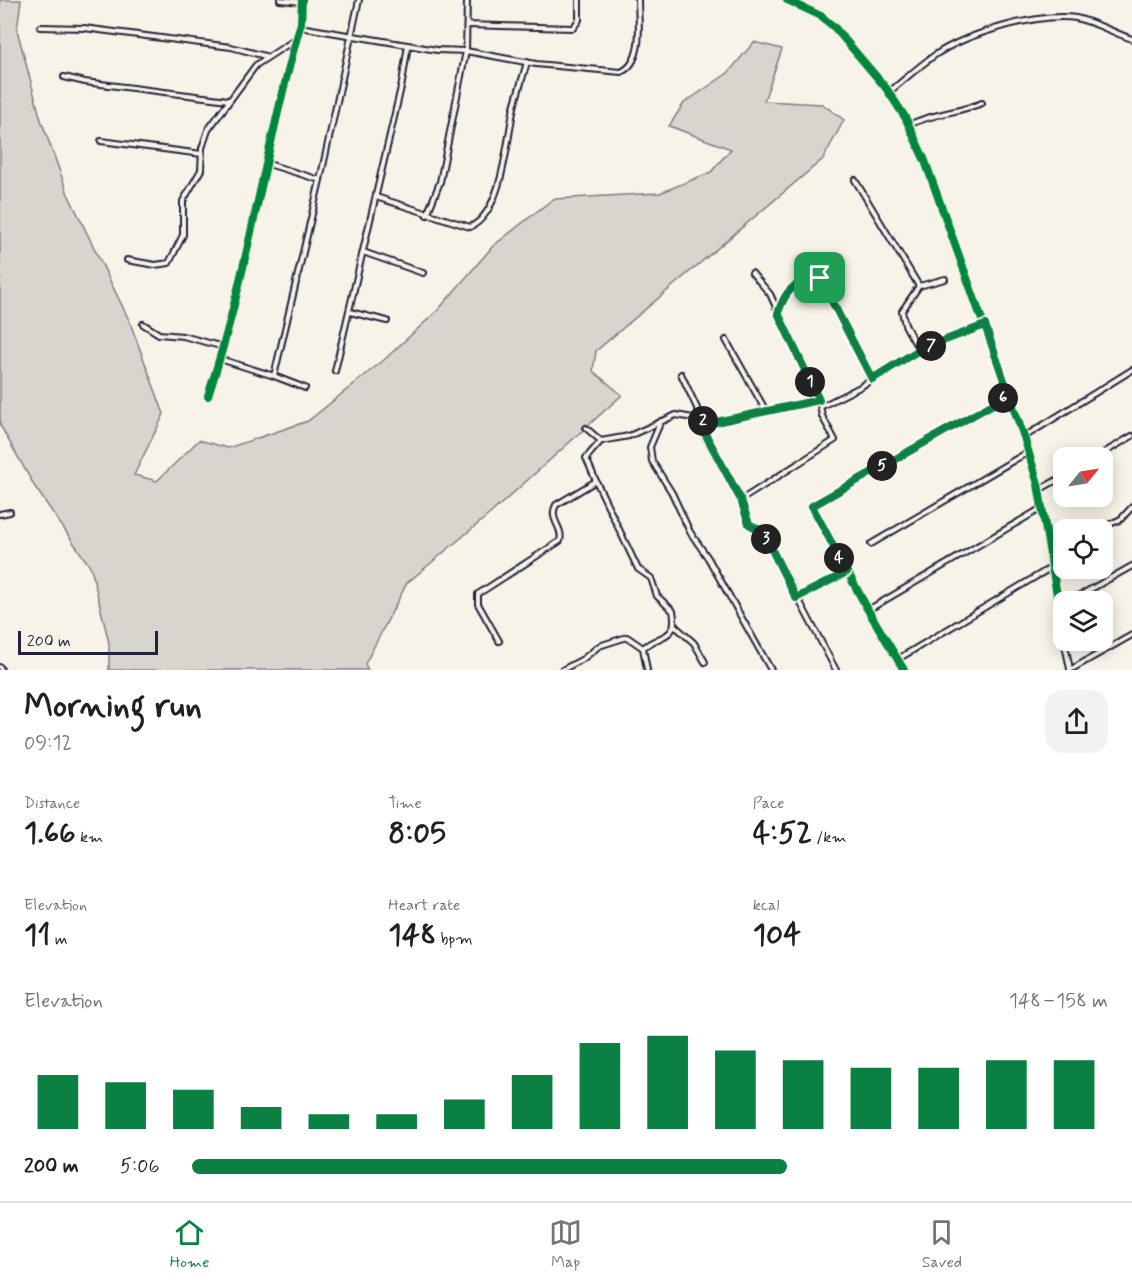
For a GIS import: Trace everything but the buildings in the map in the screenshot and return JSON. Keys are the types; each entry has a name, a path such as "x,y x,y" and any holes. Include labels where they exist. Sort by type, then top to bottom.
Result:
{"street":[{"path":"208,396 224,347 265,164 300,27 302,1 279,0"},
{"path":"274,376 359,0"},
{"path":"427,215 440,182 466,51 467,0"},
{"path":"467,25 573,28 579,20 579,0"},
{"path":"300,27 351,38 466,51 565,68 625,71 634,58 637,47 638,0"},
{"path":"787,0 821,16 835,28 889,92 909,125 985,325 1024,437 1039,490 1056,591"},
{"path":"889,92 946,49 996,29 1032,21 1075,18 1132,39"},
{"path":"40,27 84,27 231,47 266,56"},
{"path":"127,260 155,265 169,263 183,236 183,201 201,170 208,130 228,100 266,56 296,38"},
{"path":"335,370 376,197 408,45"},
{"path":"376,197 470,227 480,220 497,191 514,108 527,62"},
{"path":"64,77 85,82 228,100"},
{"path":"909,125 921,119 955,113 982,103"},
{"path":"101,141 202,154"},
{"path":"265,164 320,180"},
{"path":"855,180 919,286"},
{"path":"363,252 423,273"},
{"path":"820,278 839,265 840,257"},
{"path":"741,500 834,442 822,416 822,406 770,294 752,273"},
{"path":"778,313 784,294 806,279 815,276 820,278 872,379"},
{"path":"919,350 905,325 902,310 919,286 945,279"},
{"path":"350,312 387,321"},
{"path":"143,324 159,334 190,337 224,347"},
{"path":"822,406 919,350 985,325"},
{"path":"726,340 766,411"},
{"path":"220,359 305,388"},
{"path":"1024,437 1132,370"},
{"path":"681,374 703,421 701,429 741,500 749,524 763,532 836,670"},
{"path":"904,670 868,610 812,506 1009,395"},
{"path":"643,648 669,634 674,625 673,610 657,596 651,578 638,568 586,458 601,441 629,436 661,421 682,415 716,422 819,400"},
{"path":"661,421 650,447 652,461 672,493 690,532 708,558 771,670"},
{"path":"586,428 601,441"},
{"path":"1113,447 1132,436"},
{"path":"871,544 1028,452"},
{"path":"499,640 478,604 478,594 558,544 561,534 552,514 556,505 596,481"},
{"path":"1039,490 1053,482"},
{"path":"1113,523 1121,519 1132,507"},
{"path":"868,610 1042,508"},
{"path":"0,514 10,512"},
{"path":"1049,550 1053,548"},
{"path":"1088,591 1132,566"},
{"path":"898,660 1052,567"},
{"path":"796,598 847,572"},
{"path":"674,625 694,643 705,662"},
{"path":"1066,651 1070,670 1132,635"},
{"path":"562,670 612,640 627,637 643,648 646,670"}],"shaded area":[{"path":"0,0 21,0 17,30 41,120 68,194 129,320 164,414 134,475 157,481 199,440 228,448 308,421 385,359 438,310 493,246 553,199 660,193 711,172 731,149 669,126 684,103 728,73 754,42 782,49 764,101 822,104 844,120 823,159 596,351 593,371 622,395 491,513 407,583 365,664 368,670 109,670 109,643 91,568 35,487 0,425"}],"cycle path":[{"path":"208,396 246,257 288,69 301,23 302,0"},
{"path":"787,0 821,16 835,28 886,88 905,117 925,161 1024,437 1038,484 1056,591"},
{"path":"904,670 868,610 812,506 1009,395"}],"route":[{"path":"815,276 820,278 872,379 919,350 985,325 1009,395 812,506 847,572 796,598 763,532 749,524 741,500 701,426 703,421 716,422 739,418 819,400 778,313 784,294 798,283 815,276"}]}
